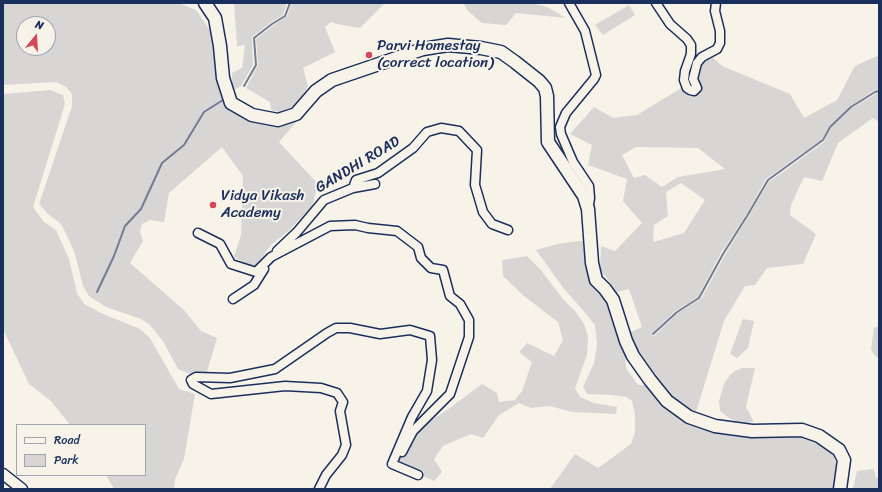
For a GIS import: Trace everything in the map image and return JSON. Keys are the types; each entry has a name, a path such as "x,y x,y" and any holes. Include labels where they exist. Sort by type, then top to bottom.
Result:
{"highway":[{"path":"205,3 215,18 220,46 223,78 231,103 252,115 278,120 296,114 316,91 332,80 424,49 448,45 481,48 501,52 539,81 545,88 547,96 548,142 584,196 588,209 592,263 596,280 605,289 612,300 626,341 633,356 667,401 689,417 715,426 752,431 802,430 819,436 839,450 844,460 840,489"}],"main road":[{"path":"3,474 22,489"}],"street":[{"path":"569,3 585,30 596,75 594,80 566,113 560,127 561,134 573,162 589,186 590,198 588,209"},
{"path":"656,3 670,24 687,39 691,45 691,54 685,71 684,80 687,88 694,91 697,88 694,79 697,62 717,48 720,43 720,31 715,11 716,3"},
{"name":"GANDHI ROAD","path":"233,299 254,285 271,257 298,232 324,200 353,188 356,180 378,173 413,148 427,132 441,128 459,131 477,150 475,185 483,212 492,224 508,230"},
{"path":"353,188 375,184"},
{"path":"198,233 220,244 231,264 256,272 271,257 330,226 355,225 397,231 418,247 421,258 431,268 443,270 450,296 460,304 469,320 470,336 450,394 413,431 403,451 392,464"},
{"path":"319,489 326,474 342,455 346,445 340,411 343,402 337,393 321,388 285,386 210,394 193,384 191,380 196,377 230,378 275,369 336,328 350,328 380,334 410,330 430,336 432,360 426,392 412,417 392,464"},
{"path":"392,464 418,475"}],"green space":[{"path":"3,3 181,4 196,10 210,30 220,84 246,116 304,113 279,142 318,184 312,207 287,232 271,245 254,268 234,257 241,235 243,176 222,147 169,193 164,222 150,220 142,224 140,232 143,241 130,263 184,310 201,331 217,338 206,375 190,374 178,369 163,341 150,325 141,319 106,307 89,296 83,286 75,254 61,224 48,214 39,204 72,106 72,94 66,87 56,82 3,85"},
{"path":"234,3 287,3 283,15 252,37 253,65 241,86 232,91 232,73 242,68 245,45 237,46"},
{"path":"292,3 385,3 360,28 331,22 325,27 335,52 303,68 308,86 296,105 280,112 271,110 270,102 246,88 258,65 256,39 287,16"},
{"path":"463,3 532,3 547,7 566,18 516,13 506,25 482,23 468,11"},
{"path":"629,5 635,15 603,35 595,25"},
{"path":"710,55 722,66 790,94 804,118 837,100 855,66 879,55 879,89 873,91 850,107 829,126 821,140 766,179 746,215 721,253 698,297 675,311 652,333 651,335 654,336 678,313 701,299 725,255 769,182 824,142 831,127 852,108 879,92 879,122 873,118 838,143 822,181 804,177 791,205 790,215 816,234 803,264 767,268 755,285 745,286 724,321 696,412 683,406 663,387 635,346 629,333 642,327 629,289 617,292 600,269 601,246 615,251 642,223 623,201 627,179 588,165 592,145 570,134 594,107 613,118 637,115 683,87 694,92 694,78 698,64","holes":["636,147 698,148 725,169 678,177 662,187 645,175 634,178 622,155","681,183 705,200 684,233 653,242 654,225 668,216 666,192"]},
{"path":"50,90 63,95 65,104 33,207 44,222 56,230 69,259 77,293 84,304 101,313 140,329 150,338 179,389 195,394 184,459 175,479 174,489 114,489 107,476 146,476 146,424 69,424 51,401 29,384 3,329 3,94"},
{"path":"587,240 605,292 619,323 626,368 638,385 647,385 688,419 799,435 824,446 834,456 838,474 835,489 550,489 575,454 598,468 631,444 635,432 635,414 632,401 626,397 587,394 583,387 594,363 597,344 595,325 565,290 536,250 557,244"},
{"path":"527,256 540,269 584,324 588,336 587,355 575,388 580,397 594,403 617,407 616,414 572,412 550,406 531,408 519,403 499,415 483,438 471,434 443,446 434,459 442,472 434,481 396,463 406,451 415,431 482,384 497,393 499,402 515,400 522,391 532,362 519,352 527,343 554,356 563,340 558,322 524,296 503,276 502,260"},
{"path":"743,319 754,321 748,348 737,358 730,354"},
{"path":"879,326 879,359 874,355 871,349 874,328"},
{"path":"742,368 755,368 746,407 754,422 740,423 729,418 720,411 719,401 724,384 730,375"},
{"path":"874,469 876,478 879,476 879,489 853,489 857,471"}],"waterway":[{"path":"244,86 256,65 254,38 285,16 290,3"},
{"path":"653,334 677,312 699,298 723,254 768,180 823,140 830,127 851,107 879,91"},
{"path":"97,292 114,256 125,226 141,209 162,163 184,145 204,112 223,100"}],"place":[{"name":"Parvi Homestay (correct location)","path":"369,55"},
{"name":"Vidya Vikash Academy","path":"213,205"}]}
